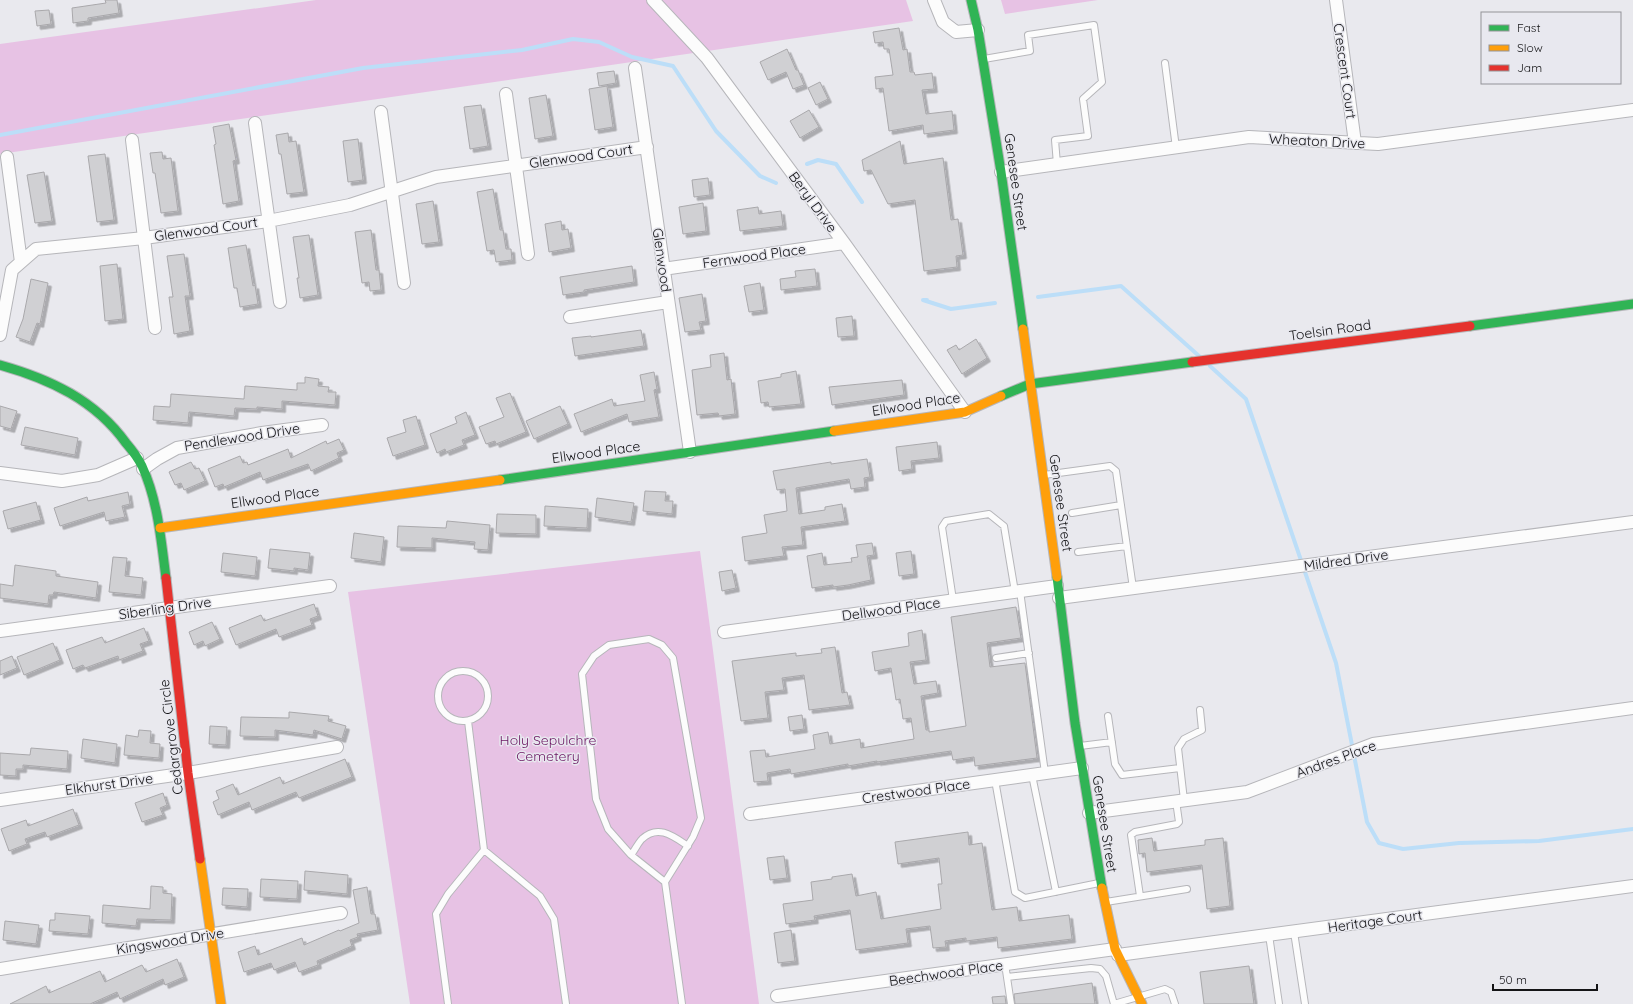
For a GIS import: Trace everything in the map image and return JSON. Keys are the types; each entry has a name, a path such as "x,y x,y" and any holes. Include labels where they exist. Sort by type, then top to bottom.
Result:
{"street":[{"name":"Beryl Drive","path":"653,0 707,58 844,243 965,412"},
{"path":"934,0 943,22 956,32 978,30"},
{"name":"Genesee Street","path":"971,0 978,30 1001,172 1043,475 1078,746 1104,902 1116,952 1141,1001"},
{"name":"Crescent Court","path":"1336,0 1355,143"},
{"name":"Glenwood","path":"635,68 690,452"},
{"name":"Glenwood Court","path":"506,94 528,254"},
{"name":"Wheaton Drive","path":"1001,172 1249,138 1378,144 1633,110"},
{"path":"380,112 404,283"},
{"name":"Glenwood Court","path":"254,123 280,302"},
{"name":"Glenwood Court","path":"132,140 155,328"},
{"name":"Glenwood Court","path":"0,335 12,270 36,249 144,238 268,221 350,204 436,177 647,147"},
{"path":"8,157 21,262"},
{"name":"Fernwood Place","path":"663,269 844,243"},
{"path":"570,317 668,302"},
{"name":"Toelsin Road","path":"1030,384 1633,304"},
{"name":"Cedargrove Circle","path":"0,365 24,371 49,380 95,408 111,423 125,440 140,463 156,508 170,608 188,773 221,1004"},
{"name":"Ellwood Place","path":"160,528 965,412 1030,384"},
{"name":"Pendlewood Drive","path":"0,473 62,480 98,475 157,459 177,448 262,433 322,425"},
{"name":"Mildred Drive","path":"1059,598 1633,522"},
{"name":"Siberling Drive","path":"0,630 330,586"},
{"name":"Dellwood Place","path":"724,632 1057,586"},
{"name":"Andres Place","path":"1089,813 1247,792 1373,744 1633,708"},
{"name":"Elkhurst Drive","path":"0,800 188,773 337,747"},
{"name":"Crestwood Place","path":"750,814 1082,768"},
{"name":"Heritage Court","path":"1116,952 1294,932 1633,886"},
{"name":"Kingswood Drive","path":"0,969 341,913"},
{"name":"Beechwood Place","path":"777,996 1006,964 1116,952"}],"lane":[{"path":"983,59 1030,51 1028,35 1094,25 1102,82 1083,99 1088,136 1055,140 1057,164"},
{"path":"1165,63 1176,148"},
{"path":"1043,475 1110,466 1116,471 1133,588"},
{"path":"1072,512 1121,505"},
{"path":"953,600 942,527 946,520 989,514 1004,526 1029,653 1045,773"},
{"path":"1078,552 1127,546"},
{"path":"665,882 631,855 608,829 596,799 582,674 594,656 609,645 649,639 662,644 674,658 701,818 688,846 665,882 682,1004"},
{"path":"996,658 1029,653"},
{"path":"458,670 468,670 480,676 488,691 488,700 484,711 477,717 468,721 459,721 448,716 440,707 438,700 438,691 441,682 447,675 458,670"},
{"path":"1140,896 1130,835 1135,832 1177,824 1179,822 1180,768 1178,748 1184,739 1202,730 1200,710"},
{"path":"1108,716 1115,764 1122,775 1180,768"},
{"path":"468,721 484,850 540,896 554,919 566,1004"},
{"path":"1078,746 1112,742"},
{"path":"1032,775 1056,892"},
{"path":"995,780 1015,892 1025,898 1101,883"},
{"path":"631,855 642,839 656,832 669,834 688,846"},
{"path":"448,1004 436,914 448,894 484,850"},
{"path":"1104,902 1187,889"},
{"path":"1294,932 1305,1004"},
{"path":"1269,935 1278,1004"},
{"path":"1006,964 1011,1004"},
{"path":"1007,977 1091,968 1100,969 1106,976 1114,1004 1141,1001 1164,989 1170,992 1175,1004"}],"green space":[{"path":"316,0 906,0 913,21 0,154 0,44"},
{"path":"1001,0 1098,0 1005,14"},
{"name":"Holy Sepulchre Cemetery","path":"700,551 759,1004 410,1004 348,592"}],"building":[{"path":"105,0 117,0 119,13 88,18 88,21 73,23 72,8 106,3"},
{"path":"49,10 51,24 37,26 35,11"},
{"path":"899,28 903,50 907,49 910,72 914,72 915,75 932,73 934,89 922,90 926,114 952,111 954,130 924,134 923,125 889,131 883,88 876,89 875,77 893,75 889,49 884,49 883,42 875,43 873,32"},
{"path":"787,49 804,85 793,89 786,72 768,80 760,62"},
{"path":"614,71 616,83 599,86 597,73"},
{"path":"820,82 828,99 816,105 808,88"},
{"path":"607,86 613,127 595,130 589,89"},
{"path":"546,95 553,136 535,139 529,98"},
{"path":"481,105 488,146 470,149 464,107"},
{"path":"809,110 819,127 800,138 790,121"},
{"path":"229,124 236,160 233,161 239,201 223,204 214,145 216,144 213,127"},
{"path":"288,133 289,142 296,141 304,192 287,194 281,154 279,154 276,135"},
{"path":"358,139 363,180 348,182 343,141"},
{"path":"900,141 904,164 943,158 951,220 958,219 963,255 956,256 957,267 924,271 915,200 888,204 871,170 864,171 862,160"},
{"path":"162,152 163,159 171,158 178,211 161,213 155,173 153,173 150,153"},
{"path":"105,154 114,220 97,222 88,156"},
{"path":"44,172 52,221 35,223 27,175"},
{"path":"708,178 710,195 694,197 692,180"},
{"path":"493,189 500,230 503,230 506,249 511,249 512,260 496,262 494,250 487,251 477,192"},
{"path":"433,201 439,242 422,244 416,204"},
{"path":"703,203 706,231 683,234 679,207"},
{"path":"758,207 759,214 781,211 783,226 740,231 737,210"},
{"path":"561,221 562,230 568,229 571,248 549,252 545,224"},
{"path":"371,230 376,270 379,270 381,290 370,291 369,282 362,283 355,232"},
{"path":"309,235 318,295 300,298 297,278 299,278 293,237"},
{"path":"246,245 253,286 255,285 258,304 240,307 237,288 234,288 228,248"},
{"path":"184,254 190,296 185,296 190,331 174,334 169,297 173,297 167,256"},
{"path":"117,264 123,319 105,321 100,266"},
{"path":"632,266 634,282 563,295 560,277"},
{"path":"815,269 817,286 781,290 780,279 796,277 795,271"},
{"path":"31,279 48,283 40,324 37,323 30,342 16,337 23,319"},
{"path":"760,283 764,310 749,312 744,286"},
{"path":"702,294 706,321 699,322 701,330 685,332 679,298"},
{"path":"852,316 854,336 838,337 836,318"},
{"path":"641,330 644,346 575,356 572,338"},
{"path":"976,339 987,358 962,374 947,350 956,345 959,350"},
{"path":"724,353 727,380 731,379 735,414 719,416 718,413 697,415 692,370 711,367 710,355"},
{"path":"796,371 801,404 769,407 768,402 761,403 758,381 781,377 781,374"},
{"path":"654,372 657,389 654,390 659,417 629,422 627,414 581,432 574,414 612,399 614,406 645,401 640,375"},
{"path":"305,377 319,379 318,386 329,387 328,392 336,392 335,405 282,401 282,409 257,407 257,409 235,408 234,416 189,412 188,423 153,420 154,406 170,407 171,394 244,399 245,386 297,390 297,383 305,383"},
{"path":"902,380 904,395 832,405 829,387"},
{"path":"510,393 526,432 496,444 495,441 486,444 479,427 504,417 496,398"},
{"path":"0,406 17,411 11,429 0,426"},
{"path":"560,406 568,424 534,439 526,421"},
{"path":"466,412 475,435 462,440 464,445 446,452 445,449 437,453 430,434 457,423 455,417"},
{"path":"416,416 425,445 393,456 387,438 406,432 403,420"},
{"path":"25,427 78,438 75,455 21,445"},
{"path":"339,439 344,450 337,453 339,458 311,471 308,464 263,480 260,472 224,487 223,484 215,487 208,469 240,456 243,463 247,462 248,465 288,449 291,458 326,441 327,444"},
{"path":"937,442 939,458 911,461 912,469 899,471 896,447"},
{"path":"867,459 870,477 864,478 865,487 851,489 849,479 796,488 799,514 825,510 825,507 842,504 845,521 801,527 803,545 782,547 784,556 745,561 742,537 767,533 764,515 787,511 785,489 777,490 773,471 831,462 831,464"},
{"path":"191,462 195,469 199,468 205,481 184,490 181,483 175,485 169,472"},
{"path":"645,491 666,492 665,501 673,501 672,514 643,511"},
{"path":"128,492 130,504 122,506 125,517 106,521 104,512 60,526 54,508 87,497 88,501"},
{"path":"597,498 634,503 631,522 595,517"},
{"path":"36,502 41,520 8,529 3,511"},
{"path":"545,506 588,509 587,528 544,526"},
{"path":"497,514 536,515 536,534 496,533"},
{"path":"447,521 490,525 488,550 474,549 475,542 432,538 432,548 397,547 398,526 446,528"},
{"path":"354,533 384,537 381,562 351,558"},
{"path":"872,543 874,555 867,556 871,580 848,585 833,587 833,585 812,588 807,556 822,553 824,565 852,562 851,558 858,557 856,545"},
{"path":"270,549 310,553 308,570 294,568 294,571 268,568"},
{"path":"911,551 914,574 899,576 896,553"},
{"path":"223,553 257,557 255,576 221,572"},
{"path":"113,557 127,558 125,576 143,578 141,595 109,592"},
{"path":"15,565 56,571 56,576 98,582 96,598 54,592 53,595 49,595 48,604 0,598 0,584 13,586"},
{"path":"732,570 736,588 722,591 719,572"},
{"path":"314,604 318,616 310,619 312,625 279,637 276,629 236,645 229,628 261,615 264,621"},
{"path":"1016,607 1021,638 987,643 990,667 1025,663 1037,758 975,766 974,757 953,760 951,751 848,766 848,764 791,774 790,769 767,773 768,781 754,782 750,751 765,750 766,757 815,749 813,735 828,732 830,744 860,739 861,748 914,739 911,718 903,719 900,699 896,700 891,668 875,671 872,652 909,646 908,633 922,630 926,660 910,662 914,684 936,681 938,693 921,696 926,730 929,730 929,732 966,726 951,617"},
{"path":"212,622 220,639 205,646 203,641 194,645 189,632"},
{"path":"144,628 149,641 140,644 143,651 119,660 118,656 85,668 83,665 73,669 66,650 102,637 105,643"},
{"path":"53,643 60,660 24,675 17,657"},
{"path":"835,647 842,693 847,692 850,705 809,710 804,675 782,678 784,690 765,692 768,718 741,721 732,661 796,653 796,656 822,653 821,649"},
{"path":"12,656 17,668 0,675 0,661"},
{"path":"289,712 329,716 328,721 346,726 342,739 314,730 313,735 275,730 275,737 240,736 241,717 289,718"},
{"path":"802,715 804,729 790,731 788,717"},
{"path":"210,726 227,727 226,745 209,744"},
{"path":"139,730 151,731 150,743 160,744 159,758 124,755 126,735 138,737"},
{"path":"83,739 117,744 115,763 81,758"},
{"path":"31,748 68,751 67,769 23,765 23,769 16,769 16,776 0,775 0,753 30,755"},
{"path":"345,759 352,777 299,798 296,792 252,810 249,802 218,815 213,802 219,799 216,791 233,784 238,795 280,777 283,784"},
{"path":"163,793 167,805 160,808 163,815 142,822 135,803"},
{"path":"73,809 79,825 47,837 45,832 25,839 27,844 9,851 1,829 26,820 28,826"},
{"path":"968,832 969,845 982,843 992,910 1017,907 1019,921 1069,915 1072,939 998,948 997,937 966,941 966,938 945,941 946,947 933,948 930,926 906,929 908,943 856,950 850,910 814,916 815,920 786,924 783,904 813,900 811,882 852,874 856,896 876,892 881,919 941,909 938,884 942,884 939,858 898,864 895,842"},
{"path":"1152,838 1154,851 1205,845 1205,840 1223,838 1230,906 1207,909 1202,865 1147,872 1145,853 1139,854 1138,840"},
{"path":"784,856 787,878 770,880 767,858"},
{"path":"305,871 348,875 347,894 304,890"},
{"path":"261,879 298,881 297,899 260,897"},
{"path":"151,886 163,887 163,893 172,894 171,920 137,919 136,926 102,923 103,905 150,909"},
{"path":"367,887 371,914 375,914 378,930 357,934 358,937 350,940 352,946 317,961 318,965 299,972 295,962 274,970 271,963 244,972 238,952 255,946 258,955 302,938 304,945 359,923 353,890"},
{"path":"223,888 248,889 247,907 222,905"},
{"path":"55,913 90,916 88,934 49,931 50,920 55,920"},
{"path":"5,921 39,925 36,944 3,940"},
{"path":"791,930 795,961 778,963 774,933"},
{"path":"177,959 184,977 165,985 163,979 120,999 117,992 90,1004 10,1004 46,986 49,993 100,971 105,982 142,965 146,972"},
{"path":"1249,966 1254,1004 1204,1004 1200,972"},
{"path":"1092,983 1095,1004 1015,1004 1014,994"},
{"path":"1005,996 1006,1004 993,1004 992,997"}],"waterway":[{"path":"0,135 363,68 522,50 573,39 599,42 632,57 673,66 716,131 760,176 776,183"},
{"path":"807,164 818,160 836,164 862,202"},
{"path":"1038,297 1121,286 1199,356"},
{"path":"927,300 923,300 951,309 995,303"},
{"path":"1210,366 1246,399 1336,663 1367,822 1379,843 1403,849 1459,843 1539,841 1633,829"}],"traffic: fast":[{"path":"971,0 978,30 1001,172 1023,329"},
{"path":"1470,326 1633,304"},
{"path":"1001,396 1030,384 1192,362"},
{"path":"0,365 54,384 86,403 114,428 130,448 142,466 152,493 158,521 166,578"},
{"path":"500,480 834,431"},
{"path":"1057,577 1075,723 1102,888"}],"traffic: slow":[{"path":"1023,329 1057,577"},
{"path":"834,431 965,412 1001,396"},
{"path":"160,528 500,480"},
{"path":"200,859 221,1004"},
{"path":"1102,888 1115,949 1142,1004"}],"traffic: jam":[{"path":"1192,362 1470,326"},
{"path":"166,578 188,773 200,859"}]}
